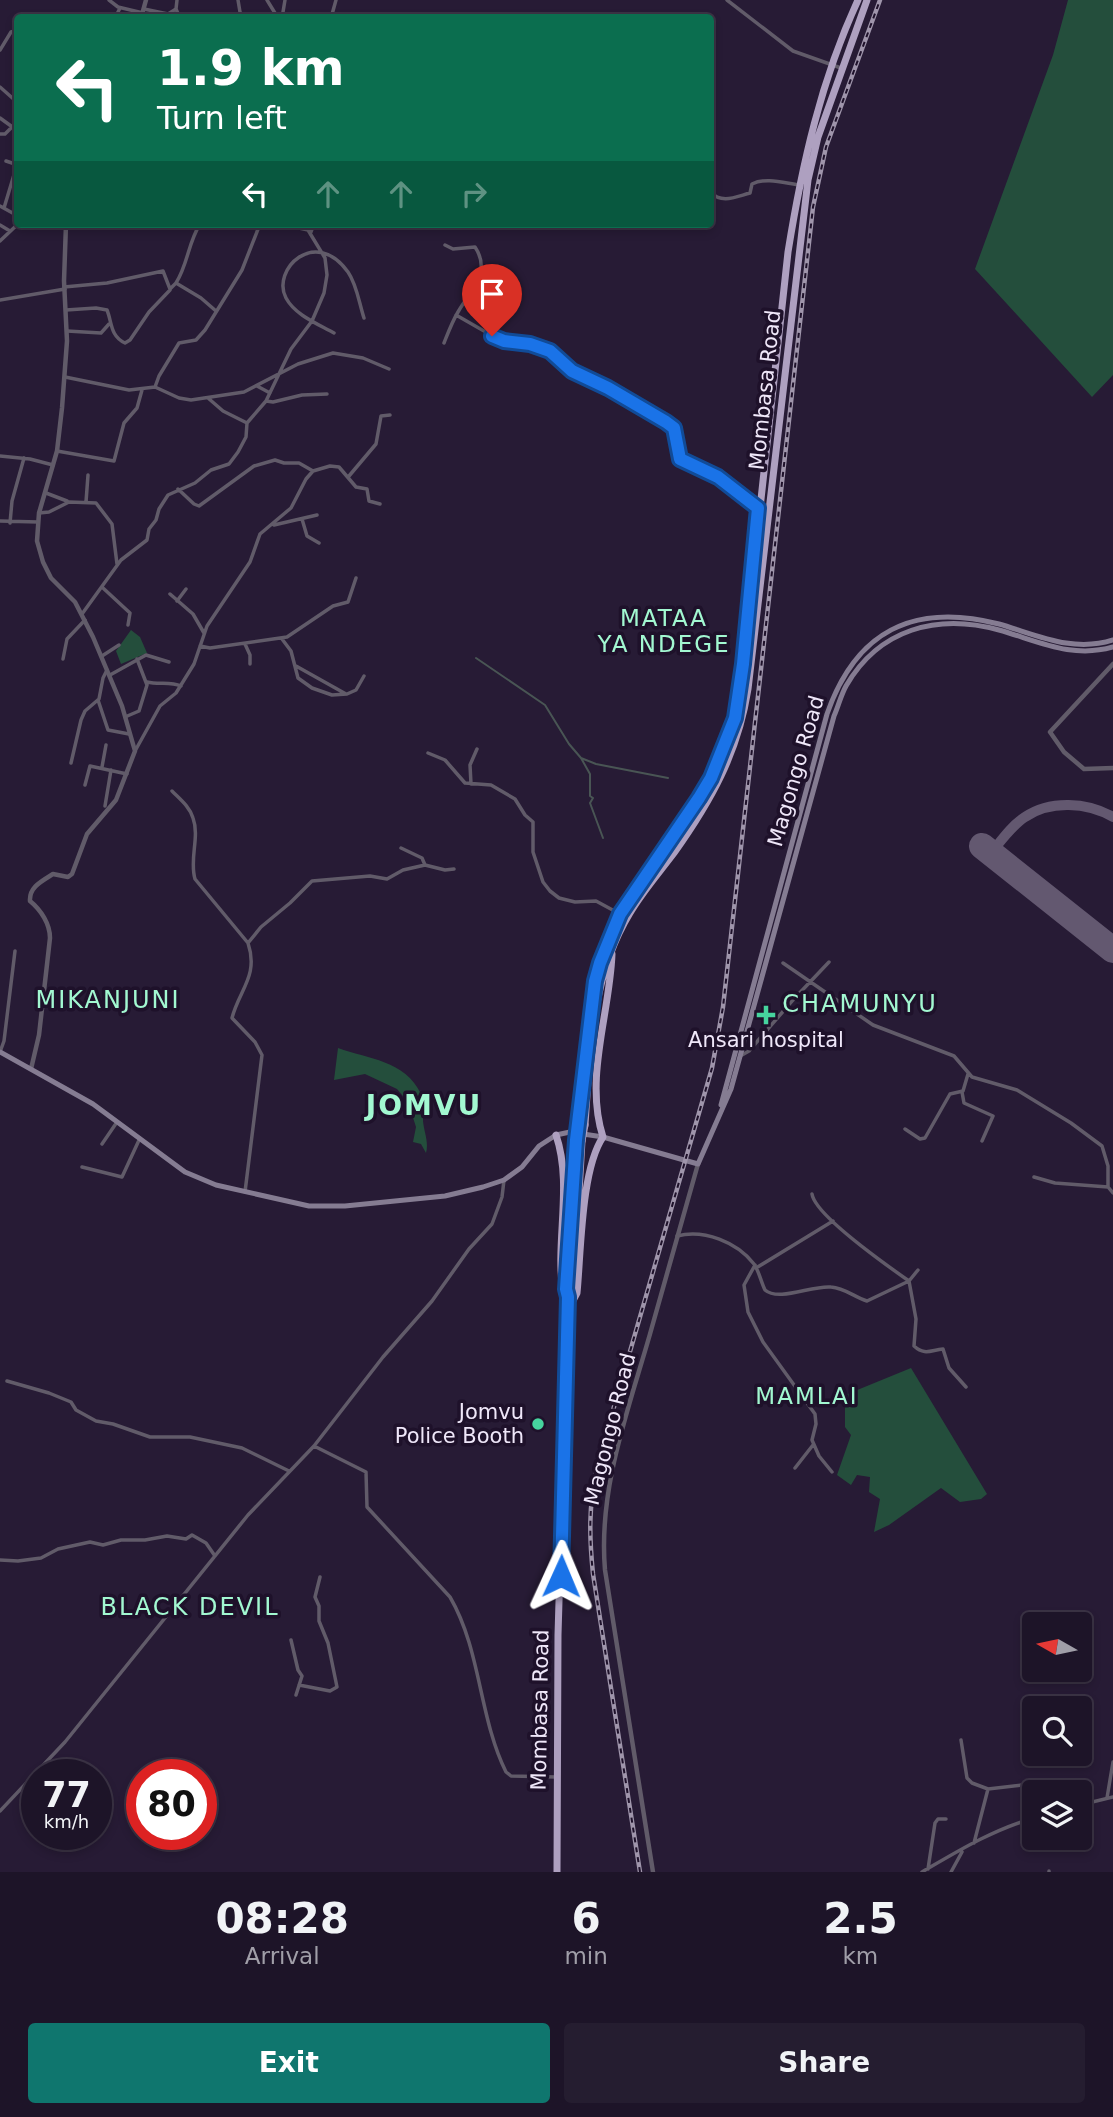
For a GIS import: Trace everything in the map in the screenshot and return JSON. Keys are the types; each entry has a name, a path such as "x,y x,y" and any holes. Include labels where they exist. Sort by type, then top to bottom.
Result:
{"highway":[{"name":"Mombasa Road","path":"587,1061 592,1004 600,963 620,914 711,778 735,718 788,251 799,185 831,65 858,0"},
{"name":"Mombasa Road","path":"557,1872 556,1777 568,1310 566,1289 576,1140 587,1061 599,989 612,950 629,914 711,797 739,735 748,689 808,180 818,137 867,0"},
{"path":"568,1310 577,1293 589,1174 596,1150 603,1138 597,1075 612,950"},
{"path":"556,1135 560,1146 563,1193 559,1253 561,1283 568,1310"}],"main road":[{"name":"Magongo Road","path":"717,1121 827,714 842,677 860,653 880,636 917,621 937,617 963,617 1069,645 1099,645 1113,640"},
{"name":"Magongo Road","path":"698,1164 731,1089 834,716 845,687 872,654 889,640 906,631 945,622 968,623 1078,652 1113,647"},
{"path":"827,714 834,716"},
{"path":"0,1052 85,1100 185,1172 216,1185 309,1206 338,1207 444,1196 504,1180 522,1167 539,1146 556,1135 570,1132 591,1135 698,1164"}],"street":[{"path":"109,0 120,8 143,13 146,0"},
{"path":"177,0 178,14"},
{"path":"727,0 793,51 841,68"},
{"path":"117,14 120,8"},
{"path":"169,14 176,9"},
{"path":"0,50 14,31"},
{"path":"0,87 14,99"},
{"path":"0,118 12,127 0,134"},
{"path":"6,161 14,164"},
{"path":"2,207 14,174"},
{"path":"714,195 727,199 751,192 751,186 757,181 799,185"},
{"path":"0,225 10,231"},
{"path":"0,241 14,228"},
{"path":"66,228 65,377 57,451 39,513 37,541 44,565 53,580 75,602 102,656 135,751"},
{"path":"66,310 106,309 109,312 109,323 119,340 127,342 176,283 184,269 197,228"},
{"path":"155,387 179,343 198,339 242,271 258,228"},
{"path":"82,614 103,589 117,565 132,549 146,540 149,529 168,495 232,461 246,437 247,423 266,401 291,349 312,321 326,284 327,266 322,252 311,232 303,228"},
{"path":"311,232 312,228"},
{"path":"444,343 456,315 480,278 480,260 475,247 456,249 445,245"},
{"path":"334,333 312,321 287,301 284,295 284,282 289,269 306,252 322,252 340,262 348,272 364,318"},
{"path":"0,300 163,271 170,289"},
{"path":"176,283 216,311"},
{"path":"456,315 498,339 530,344 550,351 572,371 608,388 666,422 674,428 680,459 718,477 758,508 769,507"},
{"path":"67,331 101,333 109,323"},
{"path":"65,377 129,390 155,387 188,400 244,392 298,364 333,353 363,358 389,369"},
{"path":"257,387 270,393"},
{"path":"57,451 114,461 124,423 139,406 142,390"},
{"path":"266,401 327,394"},
{"path":"208,398 223,411 247,423"},
{"path":"349,477 376,444 380,416 390,415"},
{"path":"0,456 53,465"},
{"path":"10,523 12,501 24,458"},
{"path":"178,489 199,506 254,466 275,460 299,463 313,471"},
{"path":"31,1069 39,1035 50,931 30,901 30,894 52,874 70,876 87,834 112,807 135,751 160,706 176,693 194,664 204,632 250,562 260,534 290,508 313,471 330,466 339,467 356,487 367,489 369,501 380,504"},
{"path":"86,502 88,475"},
{"path":"46,494 69,502 100,505 111,522 117,565"},
{"path":"39,513 49,512 69,502"},
{"path":"272,525 317,515"},
{"path":"302,519 307,536 319,543"},
{"path":"0,521 38,522"},
{"path":"200,646 210,648 245,644 282,639 294,634 333,606 348,602 356,578"},
{"path":"103,589 130,613 128,625"},
{"path":"177,601 186,589"},
{"path":"170,594 193,614 204,632"},
{"path":"63,659 67,639 85,620"},
{"path":"282,639 290,651 300,681 312,688 332,695 347,694 356,690 364,676"},
{"path":"245,644 250,655 250,664"},
{"path":"102,656 119,645"},
{"path":"129,734 108,730 98,700 103,678 109,672 146,655 169,662"},
{"path":"125,717 139,710 147,688 138,659"},
{"path":"1113,664 1050,731 1064,752 1084,769 1113,768"},
{"path":"296,666 347,694"},
{"path":"146,682 159,685 172,682 181,686"},
{"path":"71,764 81,720 85,711 98,700"},
{"path":"102,768 106,745"},
{"path":"471,784 470,765 477,749"},
{"path":"428,753 441,758 463,781 491,785 515,799 532,820 533,852 543,882 550,891 559,898 575,902 596,901 620,914"},
{"path":"85,785 89,767 127,774"},
{"path":"104,806 111,770"},
{"path":"173,791 194,818 192,866 195,879 248,943 253,957 248,984 232,1018 255,1042 262,1055 245,1192"},
{"path":"401,848 422,859 425,865"},
{"path":"248,943 261,927 312,881 370,876 387,879 403,870 425,865 444,870 454,869"},
{"path":"0,1052 4,1041 15,951"},
{"path":"740,1055 749,1051 829,962"},
{"path":"783,963 873,1025 955,1056 968,1074 976,1079 1017,1090 1098,1143 1107,1158 1108,1187 1113,1193"},
{"path":"968,1074 962,1092 964,1103 993,1116 982,1141"},
{"path":"905,1129 924,1139 950,1094 962,1092"},
{"path":"102,1144 117,1122"},
{"path":"82,1167 122,1177 140,1138"},
{"name":"Magongo Road","path":"653,1872 605,1570 605,1503 618,1447 698,1164"},
{"path":"1034,1177 1061,1184 1108,1187"},
{"path":"0,1811 75,1730 248,1515 314,1446 383,1357 432,1301 468,1249 492,1224 502,1197 504,1180"},
{"path":"812,1194 814,1202 833,1221 909,1281 916,1319 914,1346 932,1353 945,1350 949,1368 966,1387"},
{"path":"832,1472 813,1445 815,1414 763,1342 748,1312 744,1285 755,1267 833,1221"},
{"path":"677,1236 703,1234 715,1237 740,1252 755,1267 765,1290 775,1295 815,1287 834,1287 867,1301 909,1281 918,1270"},
{"path":"7,1381 48,1392 71,1402 76,1410 96,1422 113,1424 150,1437 190,1437 243,1448 289,1471"},
{"path":"795,1468 813,1445"},
{"path":"314,1446 366,1472 367,1507 450,1597 464,1630 506,1772 511,1776 556,1777"},
{"path":"0,1560 41,1558 58,1549 90,1542 103,1545 121,1540 167,1536 186,1539 192,1535 206,1543 215,1556"},
{"path":"299,1685 330,1691 337,1687 328,1643 318,1617 319,1606 315,1597 320,1577"},
{"path":"291,1640 302,1676 296,1695"},
{"path":"961,1740 967,1778 972,1783 988,1789 1022,1785"},
{"path":"1107,1798 1113,1762"},
{"path":"975,1843 988,1789"},
{"path":"1092,1802 1113,1797"},
{"path":"928,1869 935,1823 939,1819 946,1819"},
{"path":"922,1872 1005,1826 1022,1821"},
{"path":"951,1872 963,1850"}],"green space":[{"path":"1068,0 1113,0 1113,375 1092,397 975,269 1053,55"},
{"path":"131,630 140,637 147,653 121,664 116,651"},
{"path":"338,1048 396,1067 414,1083 423,1100 426,1153 421,1144 413,1142 416,1127 408,1102 397,1089 365,1074 334,1080"},
{"path":"911,1368 987,1494 981,1499 960,1502 941,1488 889,1525 874,1532 880,1499 869,1492 870,1477 857,1475 851,1485 837,1475 851,1435 845,1427 845,1395"}],"waterway":[{"path":"476,658 545,705 581,758 596,764 668,778"},
{"path":"581,758 590,774 590,796 593,798 590,803 603,838"}],"taxiway":[{"path":"991,853 1020,821 1046,808 1080,806 1113,817"}],"runway":[{"path":"982,846 1113,950"}],"railway":[{"path":"640,1872 593,1574 590,1522 592,1496 596,1469 712,1068 723,1007 813,207 826,147 880,0"}],"place":[{"name":"Ansari hospital","path":"766,1015"},
{"name":"Jomvu Police Booth","path":"538,1424"}],"district":[{"name":"MATAA YA NDEGE","path":"664,631"},
{"name":"MIKANJUNI","path":"108,1000"},
{"name":"CHAMUNYU","path":"860,1004"},
{"name":"JOMVU","path":"424,1105"},
{"name":"MAMLAI","path":"807,1396"},
{"name":"BLACK DEVIL","path":"190,1607"}],"route":[{"path":"492,336 504,341 542,347 572,371 608,388 666,422 674,428 673,435 680,459 718,477 758,508 735,718 711,778 620,914 595,981 576,1140 566,1289 568,1297 561,1576"}]}
